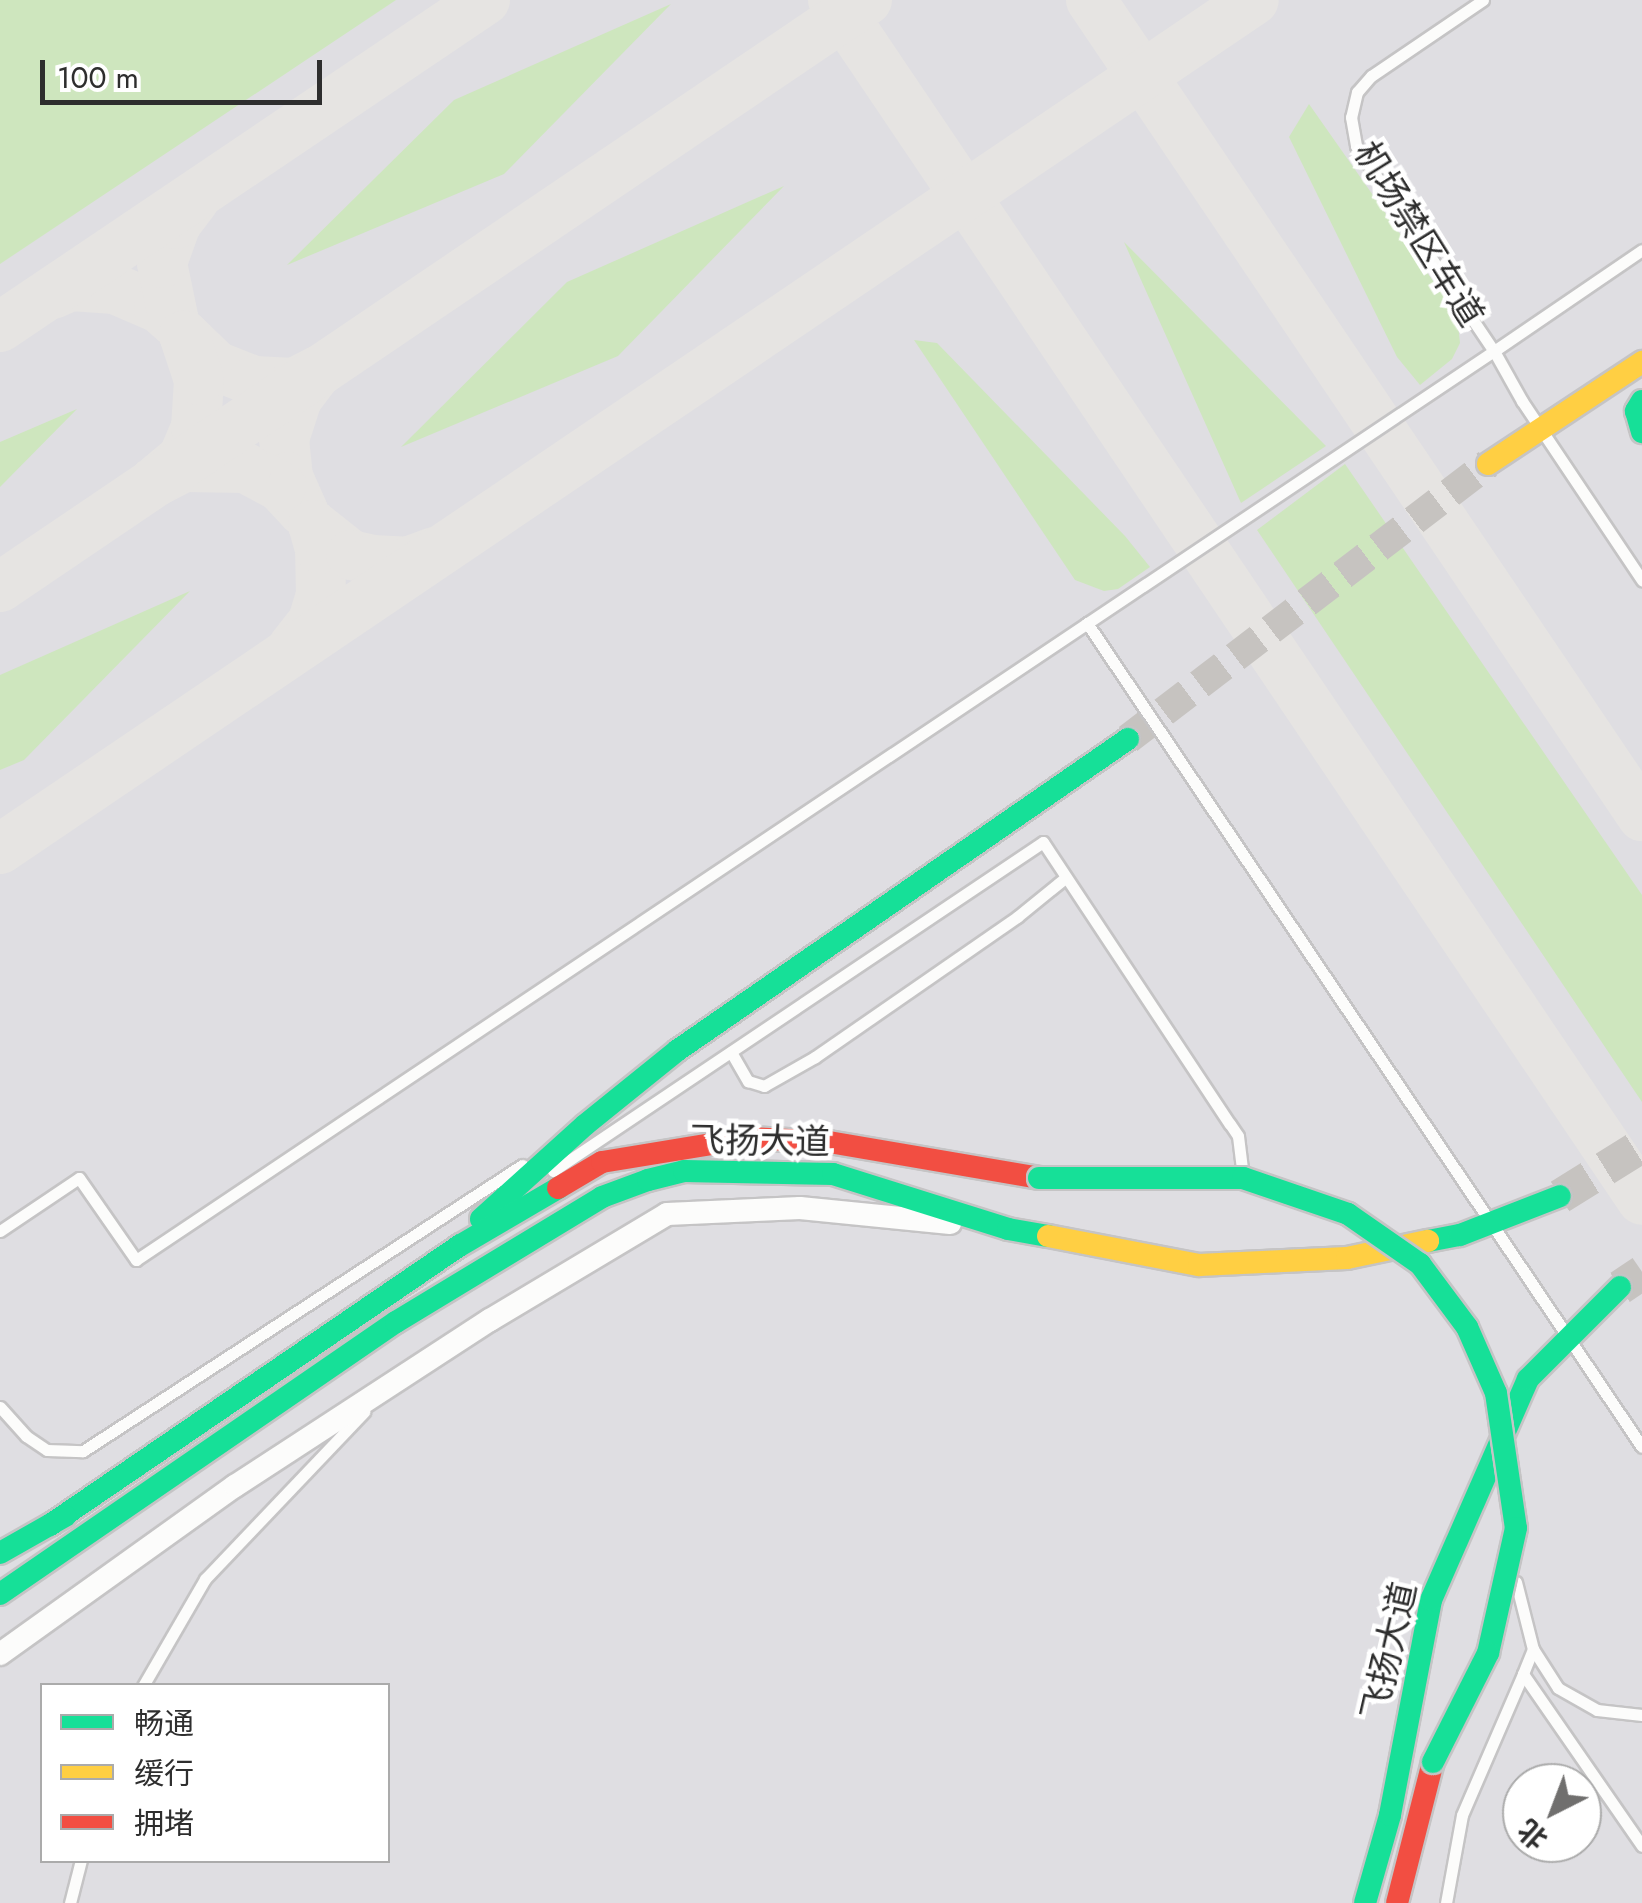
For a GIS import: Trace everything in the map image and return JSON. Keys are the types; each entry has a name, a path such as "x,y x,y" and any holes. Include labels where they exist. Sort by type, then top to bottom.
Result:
{"main road":[{"path":"1488,464 1642,362"},
{"path":"1642,401 1636,411 1642,432"},
{"path":"435,1262 584,1124 678,1050 1128,738"},
{"path":"50,1524 435,1262 602,1162 679,1146 749,1138 829,1142 1040,1178 1243,1178 1348,1214 1420,1264 1468,1327 1496,1393 1516,1528 1488,1653 1433,1762 1397,1903"},
{"name":"飞扬大道","path":"0,1594 307,1379 602,1197 684,1170 834,1174 1008,1228 1199,1265 1347,1258 1460,1235 1560,1196"},
{"name":"飞扬大道","path":"1364,1903 1390,1815 1431,1600 1528,1379 1620,1286"},
{"path":"0,1553 307,1379"}],"street":[{"path":"0,1654 236,1486 387,1387 667,1214 800,1208 1008,1228"}],"lane":[{"name":"机场禁区车道","path":"1483,0 1371,76 1358,92 1351,117 1356,146 1494,351 1642,250"},
{"path":"0,1230 79,1178 136,1260 1494,351 1522,402 1642,580"},
{"path":"1087,623 1642,1447"},
{"path":"493,1208 1043,842 1238,1136 1243,1178"},
{"path":"731,1052 748,1080 764,1086 815,1057 1017,918 1064,878"},
{"path":"0,1406 26,1436 47,1450 83,1451 584,1124"},
{"path":"145,1683 206,1580 387,1387"},
{"path":"1516,1528 1516,1596 1534,1649 1558,1688 1597,1710 1642,1715"},
{"path":"1446,1903 1462,1815 1534,1649"},
{"path":"1523,1674 1642,1846"},
{"path":"70,1903 80,1863"}],"shaded area":[{"path":"0,0 1642,0 1642,1903 0,1903"}],"green space":[{"path":"0,0 396,0 0,264"},
{"path":"671,4 504,174 287,265 454,100"},
{"path":"1309,104 1457,315 1460,343 1452,359 1420,385 1397,357 1289,137"},
{"path":"784,186 618,356 401,447 567,282"},
{"path":"1124,242 1326,446 1241,503"},
{"path":"914,340 937,343 1125,536 1150,567 1118,589 1104,591 1075,580"},
{"path":"77,409 0,487 0,442"},
{"path":"1345,464 1642,895 1642,1102 1257,530"},
{"path":"190,591 24,760 0,770 0,675"}],"taxiway":[{"path":"0,327 485,0"},
{"path":"833,0 1642,1200"},
{"path":"0,587 867,0"},
{"path":"1091,0 1642,816"},
{"path":"0,849 1254,0"},
{"path":"53,294 71,286 115,289 159,308 174,321 162,263 176,224 195,199"},
{"path":"184,335 216,366 254,381 294,383 318,371 297,399 284,439 288,477 303,511 281,487 246,468 184,467 153,483 183,458 196,428 199,380 184,335"},
{"path":"293,647 313,621 321,595 320,549 313,525 351,555 372,560 407,562 434,552"}],"tunnel":[{"path":"1128,739 1488,464"},
{"path":"1560,1196 1642,1145"},
{"path":"1620,1287 1642,1272"}],"traffic: fast":[{"path":"1642,401 1636,411 1642,432"},
{"path":"481,1219 585,1125 678,1050 1128,739"},
{"path":"0,1594 396,1322 602,1197 648,1180 684,1171 833,1174 1008,1229 1048,1236"},
{"path":"1039,1178 1243,1178 1348,1214 1420,1264 1467,1327 1496,1393 1516,1528 1488,1653 1433,1762"},
{"path":"50,1525 461,1245 558,1188"},
{"path":"1428,1241 1460,1235 1560,1196"},
{"path":"1365,1903 1390,1815 1431,1600 1528,1379 1620,1287"},
{"path":"0,1553 65,1516"}],"traffic: slow":[{"path":"1488,464 1642,362"},
{"path":"1048,1236 1199,1265 1347,1258 1428,1241"}],"traffic: jam":[{"path":"558,1188 602,1162 749,1138 829,1142 1039,1178"},
{"path":"1397,1903 1433,1762"}]}
